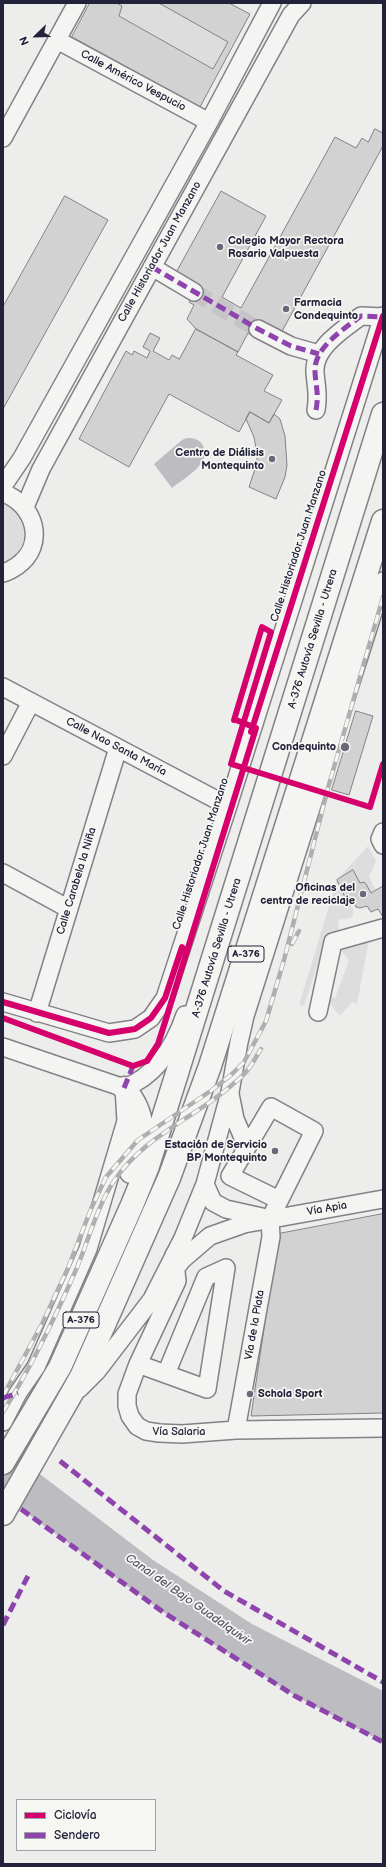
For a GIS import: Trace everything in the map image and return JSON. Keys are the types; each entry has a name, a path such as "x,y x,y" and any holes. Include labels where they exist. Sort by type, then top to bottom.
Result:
{"main road":[{"name":"A-376 Autovía Sevilla - Utrera","path":"8,1455 60,1367 148,1166 383,414"},
{"name":"A-376","path":"6,1509 81,1377 169,1178 210,1066 383,521"},
{"path":"101,1273 141,1133 142,1122 139,1111 134,1100 124,1088"}],"street":[{"path":"3,138 77,3"},
{"name":"Calle Historiador Juan Manzano","path":"26,507 41,469 291,15 302,3"},
{"name":"Calle Historiador Juan Manzano","path":"3,486 22,458 209,122 268,4"},
{"name":"Calle Américo Vespucio","path":"57,40 209,122"},
{"path":"152,267 194,292"},
{"path":"316,410 319,396 314,371 319,354 338,334 361,316 383,316"},
{"name":"Calle Historiador Juan Manzano","path":"3,1002 109,1033 136,1029 151,1018 165,998 208,875 228,806 383,316"},
{"path":"258,329 291,346 319,354"},
{"path":"3,493 14,496 26,507 33,521 34,542 24,560 7,572 3,572"},
{"path":"71,1396 97,1371 153,1297 175,1261 191,1221 205,1184 230,1092 238,1042 245,1016 383,581"},
{"name":"Calle Nao Santa María","path":"3,687 228,806"},
{"path":"3,756 31,702"},
{"name":"Calle Carabela la Niña","path":"37,1013 118,748"},
{"path":"383,832 380,839 383,845"},
{"path":"3,873 68,909"},
{"path":"3,1047 124,1088 136,1083 146,1077 170,1050 179,1032 205,954 225,922"},
{"path":"318,1012 333,942 383,928"},
{"path":"3,1422 18,1393 36,1367 88,1249 126,1121 124,1088"},
{"path":"230,1092 235,1118 247,1147"},
{"path":"270,1219 314,1131 271,1107 230,1176 279,1200"},
{"name":"Vía Apia","path":"205,1184 214,1202 226,1209 270,1219"},
{"name":"Vía Apia","path":"175,1261 194,1249 210,1236 226,1229 270,1219 383,1199"},
{"name":"Vía de la Plata","path":"236,1430 271,1237 270,1219"},
{"name":"Vía Salaria","path":"175,1261 177,1281 130,1384 127,1406 130,1416 137,1426 146,1431 159,1433 236,1430 383,1428"},
{"path":"138,1364 207,1389 226,1268 206,1277 166,1374"}],"shaded area":[{"path":"117,3 159,3 228,42 213,69 119,16 121,6"},
{"path":"3,503 12,509 18,516 24,533 23,542 19,550 13,557 3,562"},
{"path":"368,846 376,861 369,877 376,890 371,893 364,882 360,883 344,896 353,909 353,915 351,918 338,920 339,929 326,939 304,1006 299,1005 337,880"},
{"path":"369,940 357,1004 352,1002 340,1016 325,998 326,995 335,998 349,960 340,950 340,945"}],"water":[{"path":"187,438 196,439 202,444 205,453 204,459 195,470 172,488 154,464 182,440"},
{"name":"Canal del Bajo Guadalquivir","path":"3,1446 153,1560 252,1624 383,1691 383,1742 295,1696 163,1612 3,1495"}],"building":[{"path":"90,3 117,3 122,6 119,16 213,69 228,42 159,3 229,3 250,14 200,107 72,37"},
{"name":"Colegio Mayor Rectora Rosario Valpuesta","path":"375,129 383,133 383,146 280,335 261,324 254,337 248,333 238,352 196,329 187,319 194,305 189,302 196,290 173,278 221,191 266,216 222,297 241,308 335,137 356,148 362,138 368,142"},
{"path":"65,196 108,220 3,409 3,307"},
{"path":"196,329 238,352 236,355 273,375 264,391 282,400 269,423 250,412 239,432 169,394 129,467 79,439 126,351 132,355 134,351 147,358 150,351 143,347 150,333 160,338 153,351 169,360 172,355 179,359"},
{"name":"Centro de Diálisis Montequinto","path":"250,412 269,423 274,414 280,419 285,436 287,465 285,477 276,499 249,487 257,463 254,437 246,419"},
{"path":"356,711 373,716 349,795 332,790"},
{"name":"Oficinas del centro de reciclaje","path":"353,870 360,883 364,882 371,893 383,886 383,917 378,909 371,912 367,906 360,908 356,907 354,903 349,906 337,880"},
{"path":"383,1214 383,1413 251,1416 278,1234"}],"tunnel":[{"path":"194,292 258,329"}],"railway":[{"path":"3,1396 43,1322 68,1268 91,1209 106,1177 138,1140 212,1090 231,1075 244,1062 266,1021 284,960 328,788 383,597"},
{"path":"292,944 299,931"},
{"path":"3,1412 33,1361 50,1326 80,1261 97,1214 114,1181 125,1166 138,1153 167,1131 212,1101 239,1079 250,1067 261,1049"}],"marked path":[{"path":"152,267 258,329 291,346 319,354"},
{"path":"316,410 316,363 324,347 338,333 361,316 383,317"},
{"path":"124,1088 133,1066"},
{"path":"3,1398 18,1393"},
{"path":"60,1461 224,1591 383,1682"},
{"path":"21,1509 163,1612 295,1696 383,1742"},
{"path":"3,1625 29,1574"}],"cycle path":[{"path":"251,732 383,316"},
{"path":"3,1018 133,1066 147,1061 158,1044 166,1019 256,728 236,720 234,720 262,627 271,632 231,764 370,807 383,764"},
{"path":"3,1002 109,1033 135,1029 151,1018 165,998 182,947"}],"place":[{"name":"Colegio Mayor Rectora Rosario Valpuesta","path":"220,247"},
{"name":"Farmacia Condequinto","path":"286,309"},
{"name":"Centro de Diálisis Montequinto","path":"272,459"},
{"name":"Condequinto","path":"345,747"},
{"name":"Oficinas del centro de reciclaje","path":"363,894"},
{"name":"Estación de Servicio BP Montequinto","path":"275,1151"},
{"name":"Schola Sport","path":"250,1394"}]}
